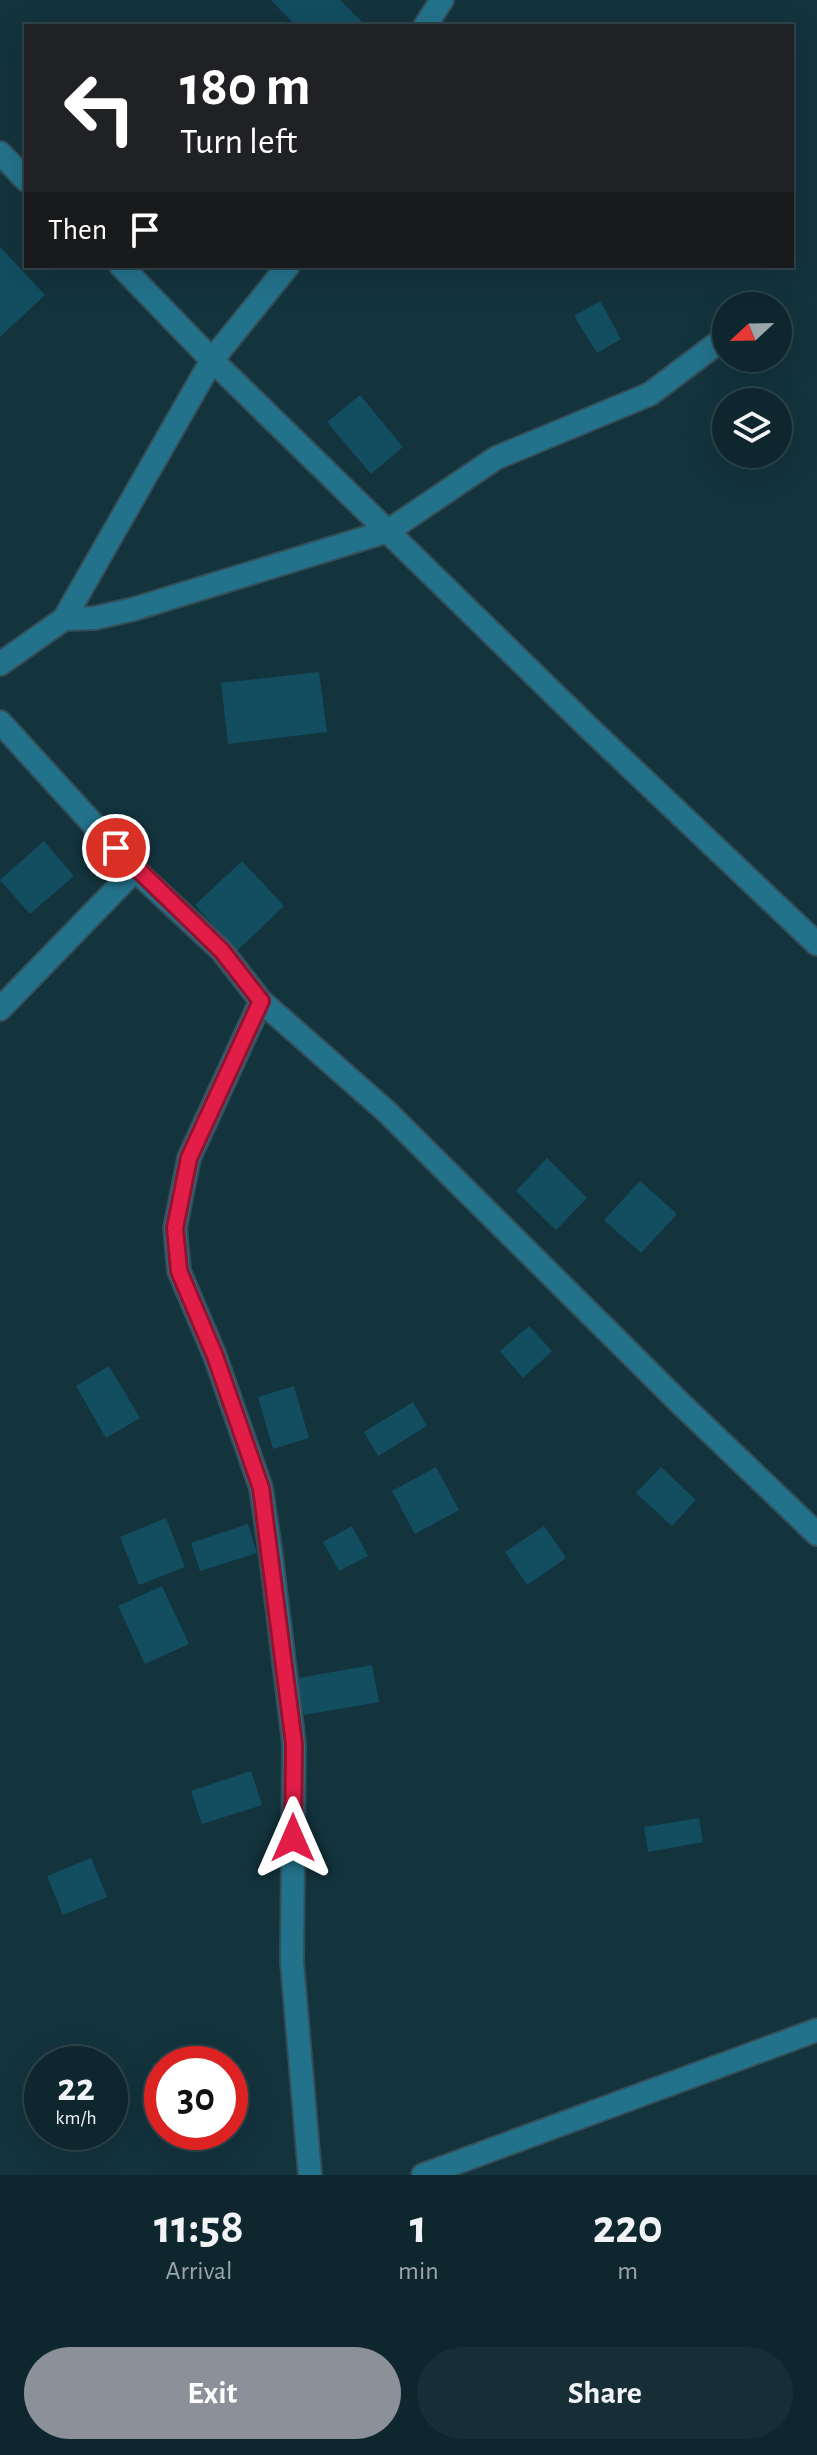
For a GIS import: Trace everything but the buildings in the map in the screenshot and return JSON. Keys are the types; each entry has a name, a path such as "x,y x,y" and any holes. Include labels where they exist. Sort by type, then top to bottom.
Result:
{"street":[{"path":"426,24 442,0"},
{"path":"0,153 24,178"},
{"path":"123,268 212,360 817,944"},
{"path":"0,664 64,619 212,360 286,268"},
{"path":"64,619 95,618 134,609 388,531 496,458 650,394 712,347"},
{"path":"0,722 135,870 222,951 261,1001 386,1111 680,1403 817,1534"},
{"path":"0,1009 135,870"},
{"path":"261,1001 189,1158 175,1228 179,1271 215,1356 261,1488 269,1542 294,1744 292,1962 310,2175"},
{"path":"423,2175 817,2030"}],"route":[{"path":"116,848 135,870 222,951 261,1001 189,1158 175,1228 179,1271 215,1356 261,1488 294,1744 293,1838"}]}
